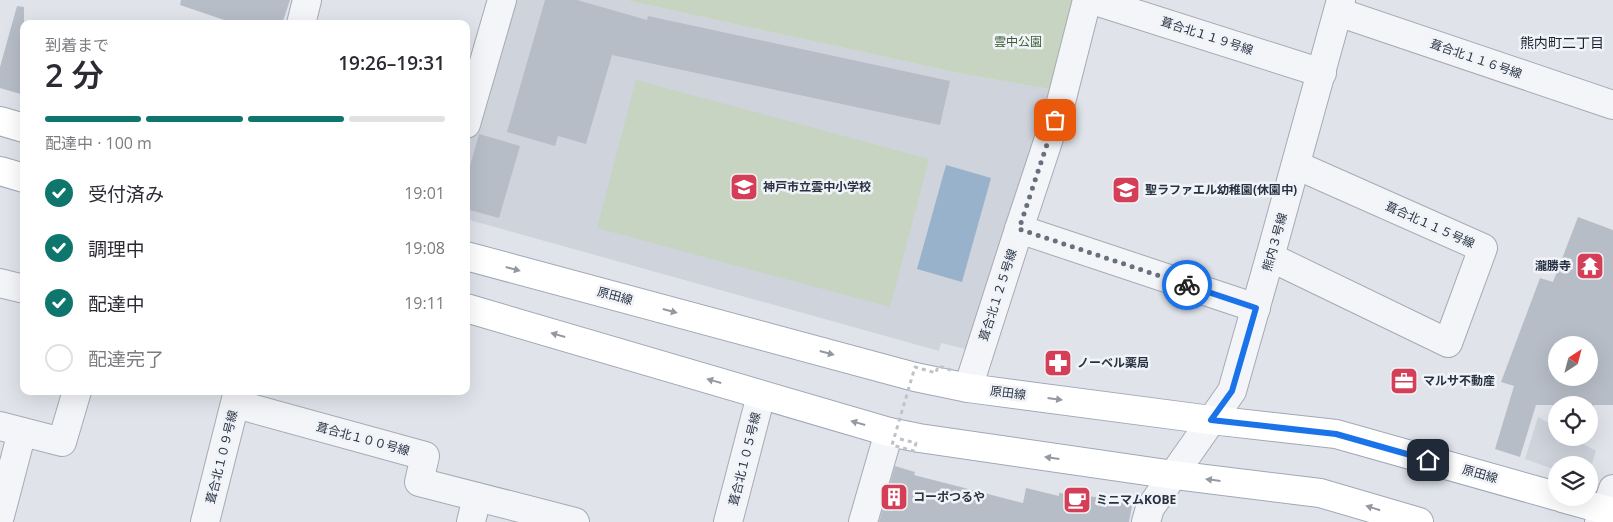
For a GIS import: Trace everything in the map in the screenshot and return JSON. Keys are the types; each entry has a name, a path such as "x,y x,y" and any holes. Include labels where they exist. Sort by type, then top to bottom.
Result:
{"main road":[{"path":"0,121 20,127"},
{"path":"0,171 20,177"},
{"name":"原田線","path":"470,257 915,377 959,379 1211,420 1336,434 1548,494"},
{"path":"470,309 895,435 1174,475 1320,493 1419,522"}],"street":[{"path":"302,20 307,0"},
{"path":"470,110 502,0"},
{"name":"葺合北１２５号線","path":"959,379 1019,229 1061,102 1087,0"},
{"name":"葺合北１１９号線","path":"1092,0 1322,72"},
{"name":"熊内３号線","path":"1146,522 1150,508 1232,391 1340,6"},
{"name":"葺合北１１６号線","path":"1340,6 1613,105"},
{"name":"葺合北１１５号線","path":"1270,257 1448,343 1482,248 1296,165"},
{"path":"1019,229 1256,308"},
{"path":"0,283 20,288"},
{"path":"0,516 11,429 62,442 76,395"},
{"name":"葺合北１０５号線","path":"728,522 761,395"},
{"name":"葺合北１００号線","path":"237,398 425,456 419,482 474,510 575,522"},
{"name":"葺合北１０９号線","path":"206,522 237,398"},
{"path":"863,522 895,435"}],"path":[{"path":"895,435 916,443 914,451 892,445 915,367 936,373 938,366 959,379"}],"shaded area":[{"name":"神戸市立雲中小学校","path":"514,0 625,0 963,74 1055,90 965,349 941,343 939,351 470,220 470,142"},
{"path":"1538,417 1548,423 1548,446 1587,446 1596,451 1594,456 1548,456 1548,467 1525,459"}],"green space":[{"name":"雲中公園","path":"625,0 1078,0 1055,90 963,74"},
{"path":"636,80 929,159 890,307 597,228"}],"water":[{"path":"946,165 991,178 962,282 917,269"}],"building":[{"path":"181,0 290,0 283,20 224,20 180,5"},
{"path":"545,0 577,0 647,20 648,16 950,81 940,125 612,55 586,144 558,136 555,146 507,132"},
{"path":"17,6 24,7 24,20 20,20 20,94 0,88 0,67"},
{"path":"479,134 520,146 499,218 470,210 470,166"},
{"path":"1578,217 1613,230 1613,405 1598,405 1598,396 1548,396 1548,405 1536,405 1520,457 1495,449 1514,386 1501,382 1540,278 1553,282"},
{"path":"895,466 915,472 914,475 1023,503 1026,488 1059,496 1059,493 1133,501 1129,522 879,522"}],"way so far":[{"path":"1055,120 1019,229 1187,285"}],"place":[{"name":"神戸市立雲中小学校","path":"744,187"},
{"name":"聖ラファエル幼稚園(休園中)","path":"1126,190"},
{"name":"瀧勝寺","path":"1590,266"},
{"name":"ノーベル薬局","path":"1058,363"},
{"name":"マルサ不動産","path":"1404,381"},
{"name":"コーポつるや","path":"894,497"},
{"name":"ミニマムKOBE","path":"1077,500"}],"district":[{"name":"熊内町二丁目","path":"1562,43"}],"route":[{"path":"1187,285 1256,308 1232,391 1211,420 1336,434 1428,460"}]}
